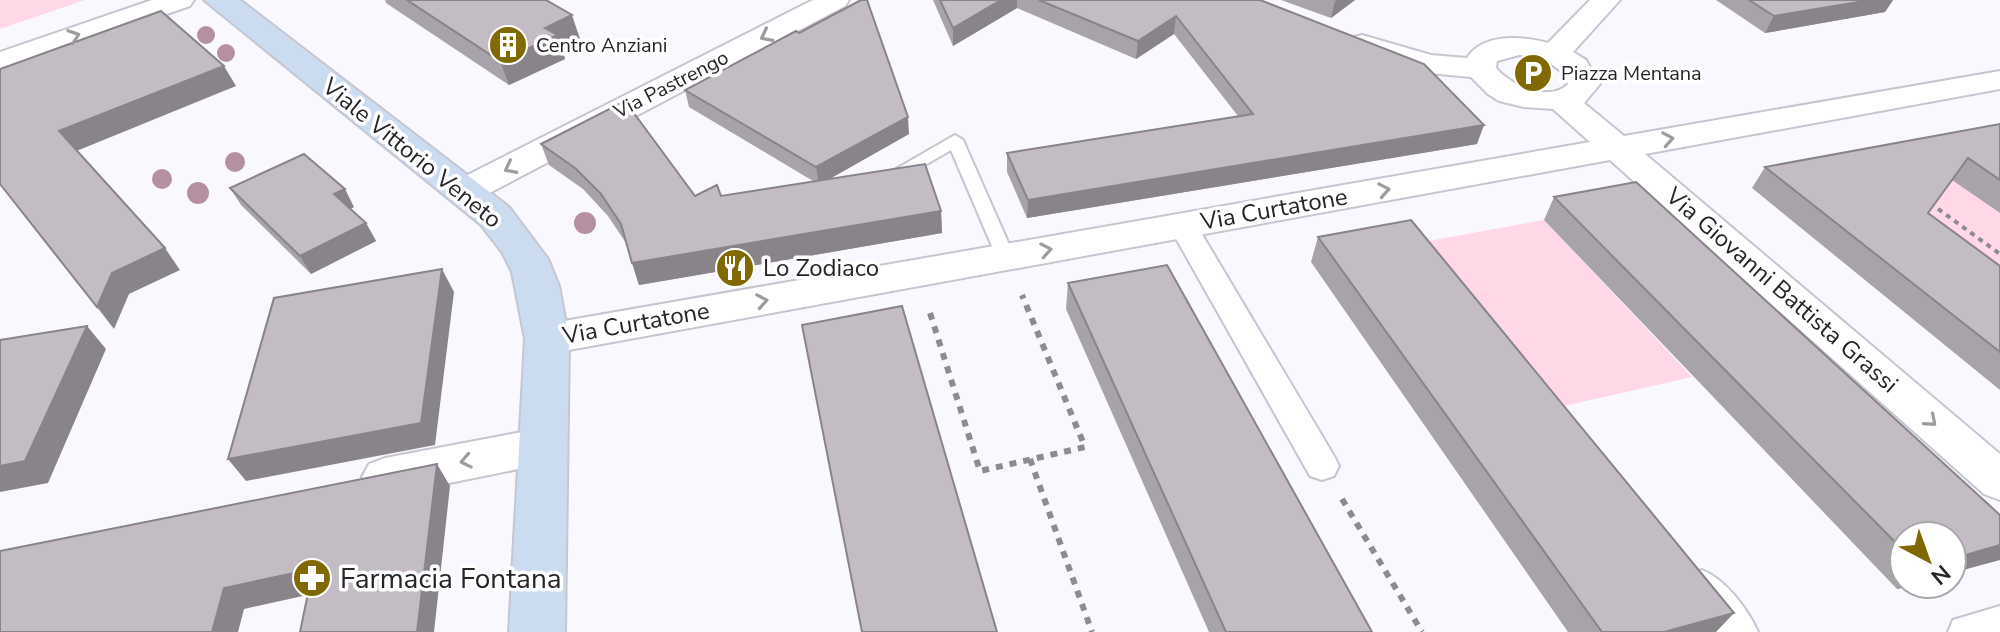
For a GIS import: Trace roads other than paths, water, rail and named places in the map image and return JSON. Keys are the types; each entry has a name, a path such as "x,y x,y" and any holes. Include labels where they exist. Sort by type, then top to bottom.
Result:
{"main road":[{"name":"Viale Vittorio Veneto","path":"220,0 495,216 517,240 533,267 542,297 547,339 537,632"}],"street":[{"path":"0,62 180,0"},
{"name":"Via Pastrengo","path":"465,191 835,0"},
{"path":"1554,54 1606,0"},
{"path":"1330,32 1404,58 1480,69 1499,88 1534,100 1562,100 1576,95 1584,84 1582,75 1571,63 1554,54 1519,46 1503,47 1482,58 1480,69"},
{"name":"Via Curtatone","path":"547,339 2000,80"},
{"name":"Via Giovanni Battista Grassi","path":"1562,100 2000,481"},
{"path":"1183,226 1322,466"},
{"path":"341,485 543,446"},
{"path":"1679,557 1739,632"},
{"path":"1967,632 2000,623"}],"lane":[{"path":"873,187 955,140 1006,258"}],"place":[{"name":"Centro Anziani","path":"508,45"},
{"name":"Piazza Mentana","path":"1533,73"},
{"name":"Lo Zodiaco","path":"735,268"},
{"name":"Farmacia Fontana","path":"312,578"}]}
